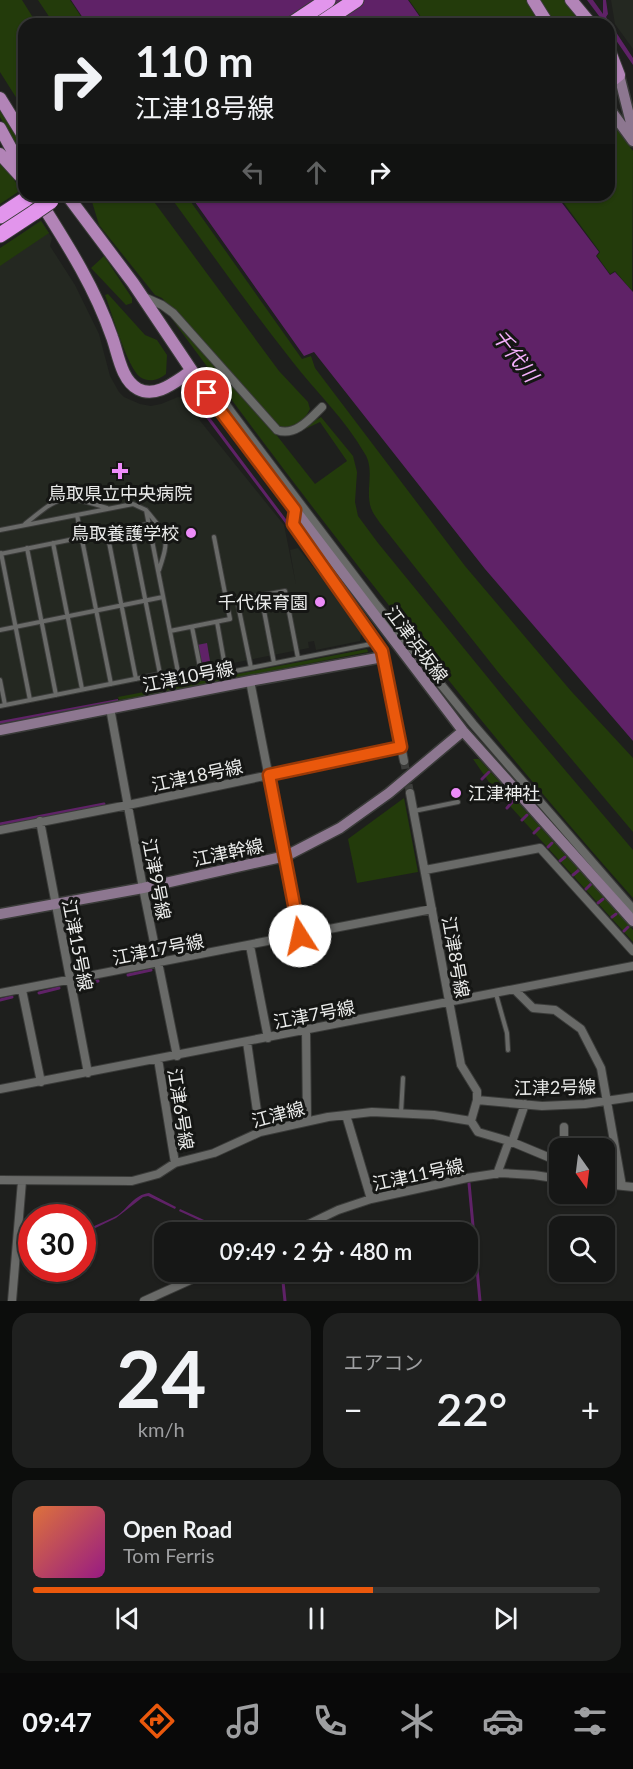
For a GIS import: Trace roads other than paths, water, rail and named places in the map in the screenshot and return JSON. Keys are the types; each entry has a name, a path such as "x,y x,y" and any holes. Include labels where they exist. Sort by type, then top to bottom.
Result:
{"highway":[{"path":"301,18 328,0"},
{"path":"329,18 356,0"},
{"path":"0,216 25,201"},
{"path":"0,235 52,201"}],"main road":[{"path":"533,0 544,18"},
{"path":"572,0 586,18"},
{"path":"615,63 620,75 615,79"},
{"path":"0,98 18,127"},
{"path":"0,128 18,161"},
{"path":"0,154 18,174"},
{"path":"36,201 90,283 124,371 131,383 142,390 156,391 198,372 71,201"}],"street":[{"path":"620,75 633,131"},
{"path":"615,116 633,141"},
{"path":"141,296 162,305 173,313 277,430 285,433 293,430 322,407"},
{"path":"198,372 232,413 383,612 473,724 633,909"},
{"name":"江津浜坂線","path":"198,372 295,510 463,732 633,921"},
{"path":"295,510 293,524 382,651 404,761"},
{"name":"江津10号線","path":"0,730 383,657"},
{"path":"250,681 300,936 432,909"},
{"name":"江津9号線","path":"110,708 177,1056"},
{"name":"江津幹線","path":"0,914 143,888 286,856 340,828 389,793 463,732"},
{"name":"江津18号線","path":"0,830 401,747"},
{"name":"江津8号線","path":"410,793 461,1065 477,1091 477,1100"},
{"name":"江津15号線","path":"40,821 88,1073"},
{"path":"425,870 540,848 633,951"},
{"name":"江津17号線","path":"0,993 300,936"},
{"path":"250,946 268,1038"},
{"name":"江津7号線","path":"0,1089 633,966"},
{"path":"22,990 41,1082"},
{"path":"515,990 532,1008 555,1010 581,1029 601,1068 622,1186"},
{"path":"306,1030 308,1121"},
{"path":"247,1042 260,1132"},
{"name":"江津6号線","path":"158,1059 175,1163"},
{"name":"江津2号線","path":"477,1100 525,1104 585,1104 633,1097"},
{"path":"471,1121 477,1100"},
{"path":"497,1174 525,1104"},
{"name":"江津線","path":"0,1180 132,1181 159,1174 175,1163 214,1153 260,1132 308,1121 372,1112 434,1115 471,1121 478,1132 549,1158"},
{"path":"346,1115 371,1199"},
{"path":"564,1127 564,1138"},
{"name":"江津11号線","path":"313,1222 338,1210 371,1199 467,1178 497,1174 549,1177"},
{"path":"12,1301 22,1181"},
{"path":"615,1185 633,1187"},
{"path":"144,1301 186,1282"}],"lane":[{"path":"25,525 52,502 73,498 108,509"},
{"path":"0,530 133,504 146,510 164,533 167,546 158,572"},
{"path":"146,510 180,682 377,643"},
{"path":"77,515 111,684"},
{"path":"30,700 1,553 148,524"},
{"path":"0,680 2,705 160,674 131,528"},
{"path":"107,532 136,679"},
{"path":"170,631 230,619 214,537"},
{"path":"53,543 82,690"},
{"path":"27,548 56,695"},
{"path":"227,602 285,591 298,658"},
{"path":"261,595 274,663"},
{"path":"0,630 163,597"},
{"path":"237,600 250,668"},
{"path":"217,622 226,672"},
{"path":"192,627 202,677"},
{"path":"414,811 458,801"},
{"path":"496,994 507,1033 508,1050"},
{"path":"401,1114 403,1078"}],"water":[{"path":"71,0 408,0 421,18 83,18"},
{"path":"587,0 593,0 603,14 603,0 606,0 608,14 607,18 600,18"},
{"path":"615,31 633,58 633,65 615,39"},
{"name":"千代川","path":"194,201 561,201 599,252 596,256 610,275 615,272 633,292 633,741 485,569 314,352 304,356"},
{"path":"207,643 210,661 200,663 197,645"},
{"path":"118,699 118,701 0,724 0,721"},
{"path":"149,1193 176,1207 175,1209 148,1196 143,1197 116,1218 96,1228 118,1215 144,1194"},
{"path":"180,1209 208,1222 203,1222 179,1211"}],"waterway":[{"path":"200,407 302,543"},
{"path":"482,779 489,772"},
{"path":"494,793 501,787"},
{"path":"507,808 514,800"},
{"path":"0,824 104,804"},
{"path":"522,820 527,815"},
{"path":"534,833 539,828"},
{"path":"548,847 552,843"},
{"path":"560,861 565,857"},
{"path":"573,875 579,870"},
{"path":"586,889 591,884"},
{"path":"598,903 603,899"},
{"path":"612,917 616,914"},
{"path":"624,931 628,927"},
{"path":"128,975 151,970"},
{"path":"82,985 98,981"},
{"path":"39,993 59,988"},
{"path":"0,1000 12,997"},
{"path":"469,1183 480,1301"},
{"path":"283,1282 285,1301"}],"tunnel":[{"path":"404,761 410,793"}],"place":[{"name":"鳥取県立中央病院","path":"120,471"},
{"name":"鳥取養護学校","path":"191,533"},
{"name":"千代保育園","path":"320,602"},
{"name":"江津神社","path":"456,793"}]}
